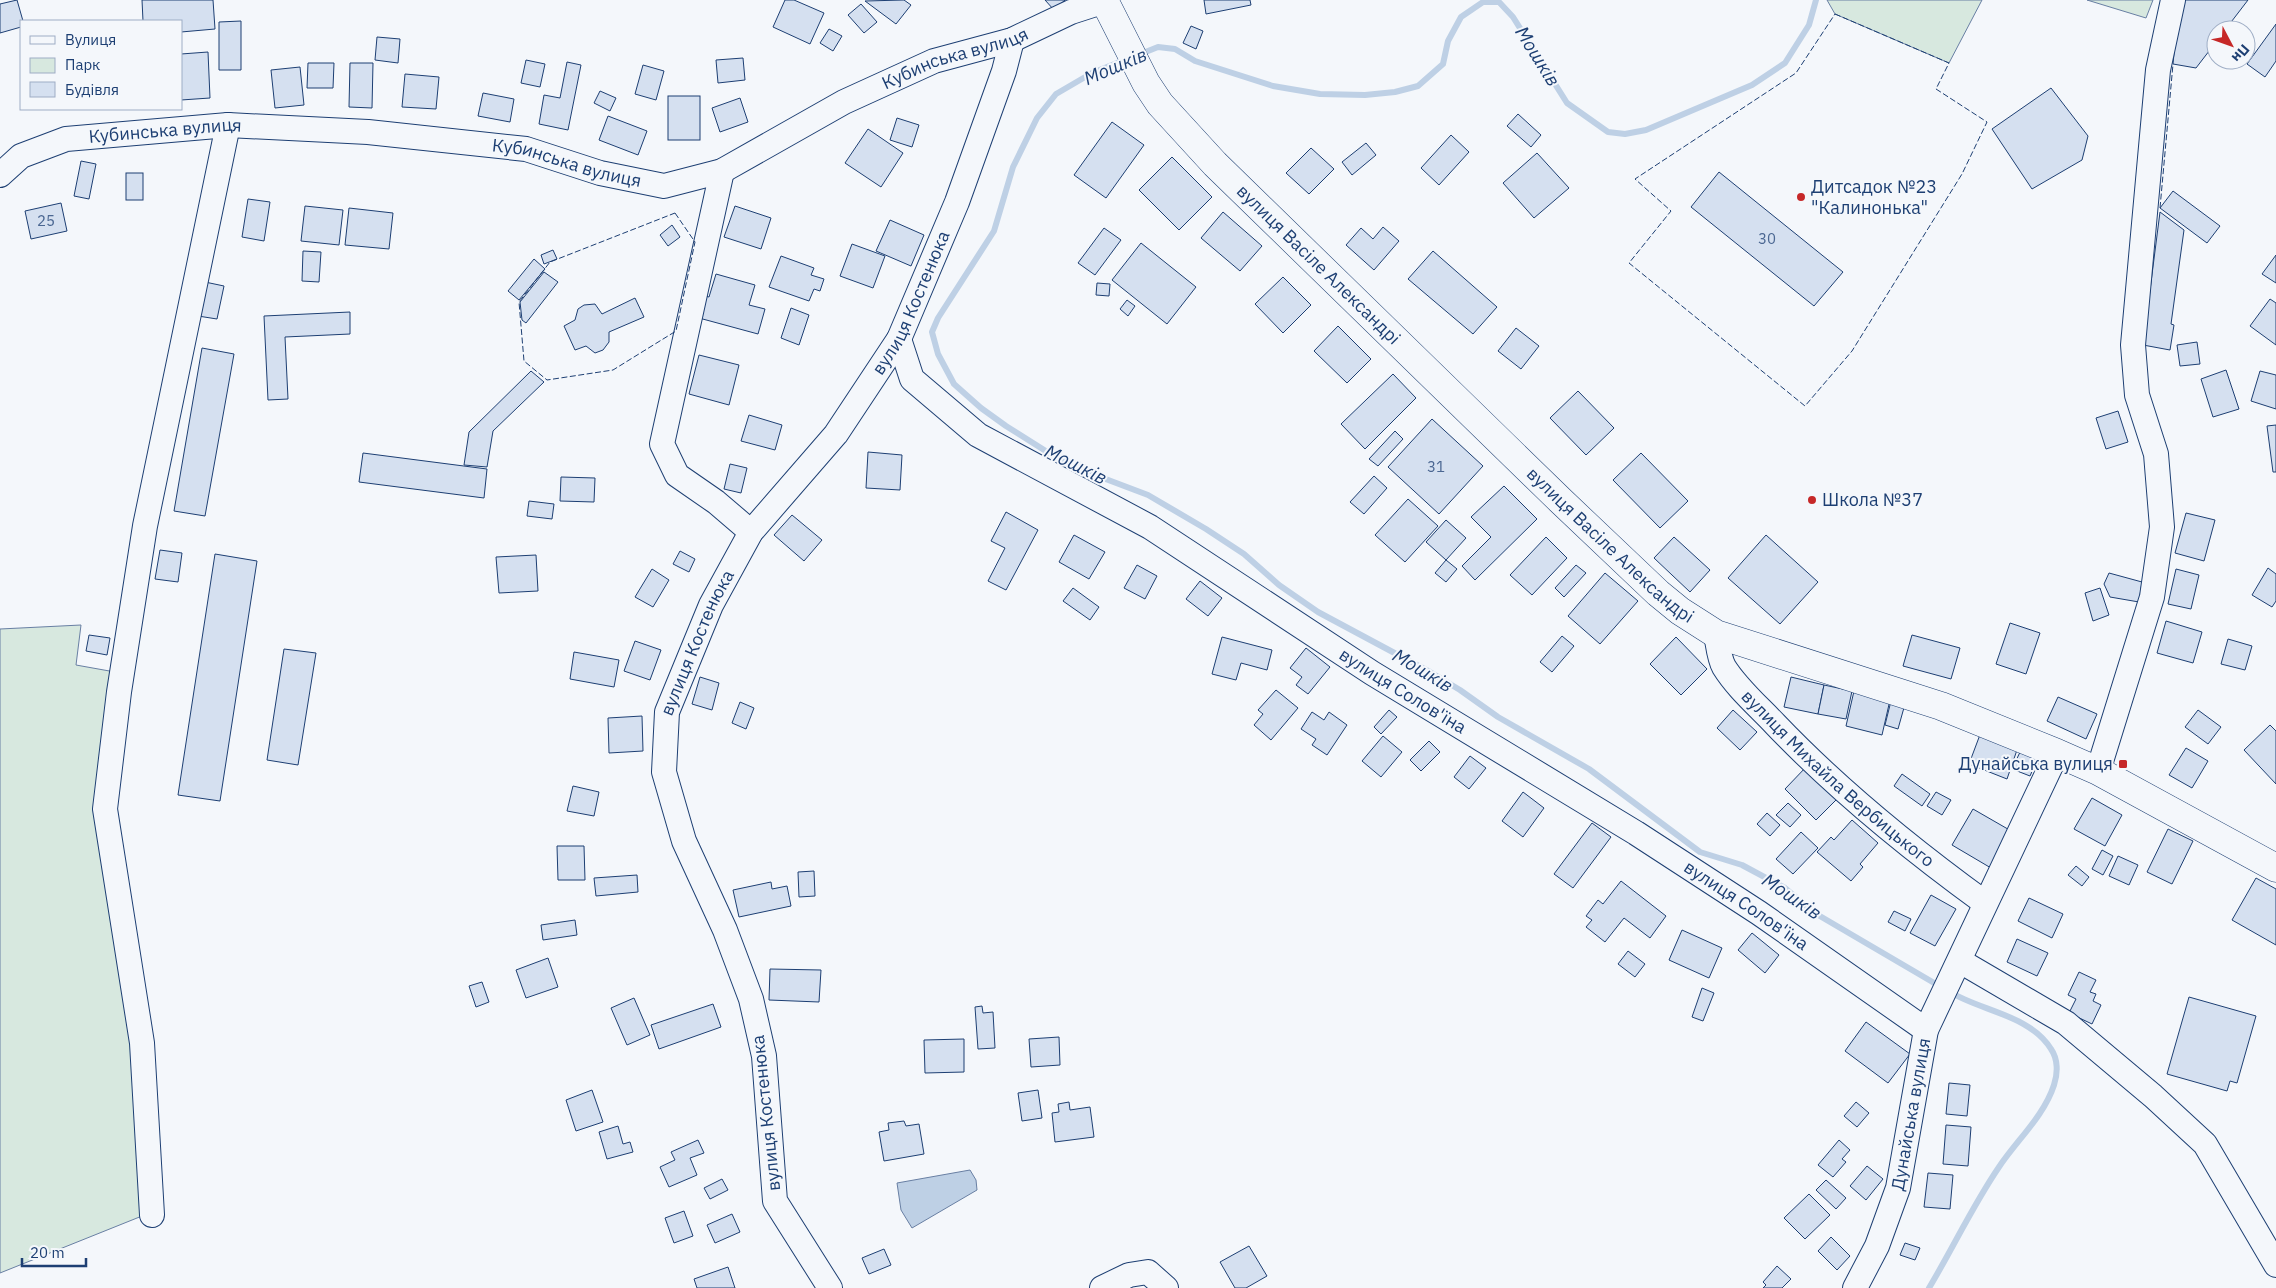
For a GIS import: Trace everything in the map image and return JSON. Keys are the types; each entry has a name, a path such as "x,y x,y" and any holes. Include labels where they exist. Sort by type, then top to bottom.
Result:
{"main road":[{"name":"вулиця Васіле Александрі","path":"1104,1 1146,83 1160,104 1215,164 1560,500 1658,593 1680,611 1716,634 1941,706 2057,753 2098,771 2276,868"}],"street":[{"path":"2098,771 2152,597 2162,528 2156,454 2137,395 2133,345 2158,70 2173,0"},
{"name":"Кубинська вулиця","path":"0,175 21,156 66,139 228,125 368,132 526,149 600,173 664,186 722,171 844,102 934,61 1012,40 1071,12 1104,1"},
{"name":"вулиця Костенюка","path":"830,1288 775,1201 764,1056 751,999 725,930 684,841 664,772 667,712 711,605 752,532 836,434 899,340 957,202 1004,71 1012,40"},
{"path":"152,1215 142,1043 105,809 119,692 145,526 228,125"},
{"path":"722,171 662,444 677,475 716,502 752,532"},
{"name":"вулиця Солов'їна","path":"899,340 912,379 978,435 1150,527 1372,673 1636,833 1759,912 1926,1030"},
{"name":"вулиця Михайла Вербицького","path":"1716,634 1724,666 1746,694 1786,736 1838,785 1950,878 1985,903"},
{"name":"Дунайська вулиця","path":"1855,1288 1877,1246 1898,1188 1926,1030 1950,983 1985,903 2057,753"},
{"path":"1960,961 2066,1023 2153,1096 2205,1144 2276,1265"},
{"path":"1102,1288 1128,1276 1148,1272 1166,1288"}],"green space":[{"path":"1827,0 1982,0 1949,63 1835,14"},
{"path":"2087,0 2153,0 2146,18"},
{"path":"81,625 76,665 115,672 97,806 134,1044 142,1216 0,1273 0,629"}],"water":[{"path":"970,1170 976,1180 977,1190 912,1228 901,1210 897,1183"}],"building":[{"path":"17,0 23,20 20,20 20,27 0,33 0,4"},
{"path":"142,0 213,0 215,29 182,32 182,20 143,20"},
{"path":"785,0 794,0 824,13 810,44 773,27"},
{"path":"904,0 911,5 896,24 865,1"},
{"path":"1045,0 1065,0 1054,10"},
{"path":"1204,0 1250,0 1251,5 1206,14"},
{"path":"2184,0 2248,0 2233,20 2206,20 2206,55 2196,68 2173,64 2177,22"},
{"path":"861,4 877,22 864,33 848,15"},
{"path":"241,21 241,70 219,70 219,22"},
{"path":"2276,24 2276,61 2265,77 2255,70 2256,52"},
{"path":"1191,26 1203,31 1196,49 1183,43"},
{"path":"829,29 842,36 833,51 820,43"},
{"path":"377,37 400,39 398,63 375,60"},
{"path":"208,52 210,98 182,100 182,54"},
{"path":"743,58 745,80 718,83 716,60"},
{"path":"526,60 545,64 540,87 521,83"},
{"path":"567,62 581,65 568,130 539,124 544,95 560,98"},
{"path":"308,63 334,63 333,88 307,88"},
{"path":"350,63 373,63 372,108 349,107"},
{"path":"643,65 664,71 656,100 635,94"},
{"path":"300,67 304,105 275,108 271,70"},
{"path":"405,74 439,77 436,109 402,107"},
{"path":"2051,88 2088,136 2082,160 2032,189 1992,129"},
{"path":"600,91 616,98 610,111 594,103"},
{"path":"483,93 514,99 510,122 478,116"},
{"path":"668,96 700,96 700,140 668,140"},
{"path":"740,98 748,122 720,132 712,108"},
{"path":"1518,114 1541,135 1531,147 1507,126"},
{"path":"608,116 647,131 638,155 599,140"},
{"path":"897,118 919,125 912,147 890,140"},
{"path":"1112,122 1144,145 1106,198 1074,175"},
{"path":"868,129 903,153 881,187 845,163"},
{"path":"1451,135 1469,152 1439,185 1421,168"},
{"path":"1366,143 1376,155 1352,175 1342,162"},
{"path":"1311,148 1334,169 1309,194 1286,173"},
{"path":"1537,153 1569,188 1534,218 1503,183"},
{"path":"1172,157 1212,197 1179,230 1139,190"},
{"path":"81,161 96,164 89,199 74,196"},
{"path":"1719,172 1843,272 1814,306 1691,207"},
{"path":"126,173 143,173 143,200 126,200"},
{"path":"2173,191 2220,226 2207,243 2160,208"},
{"path":"248,199 270,202 264,241 242,237"},
{"path":"61,203 67,231 31,239 25,211"},
{"path":"305,206 343,210 339,245 301,241"},
{"path":"735,206 771,218 761,249 724,237"},
{"path":"349,208 393,213 389,249 345,245"},
{"path":"1223,212 1262,246 1240,271 1201,238"},
{"path":"2160,212 2184,230 2171,324 2174,325 2170,350 2143,345"},
{"path":"890,220 924,235 911,266 876,251"},
{"path":"672,225 680,237 668,246 660,235"},
{"path":"1383,227 1399,241 1374,270 1346,245 1361,228 1373,239"},
{"path":"1104,228 1121,240 1095,275 1078,263"},
{"path":"1141,243 1196,287 1167,324 1112,280"},
{"path":"852,244 885,256 873,288 840,276"},
{"path":"553,250 557,259 544,264 541,255"},
{"path":"303,251 321,252 319,282 302,281"},
{"path":"1433,251 1497,307 1473,334 1408,279"},
{"path":"2276,255 2276,283 2262,274"},
{"path":"781,256 814,268 811,275 824,279 820,291 814,289 809,301 769,287"},
{"path":"534,259 545,269 519,300 508,291"},
{"path":"544,272 558,282 526,323 522,320 520,302"},
{"path":"716,274 755,285 749,305 765,309 758,334 699,318 705,296 709,297"},
{"path":"1283,277 1311,305 1283,333 1255,304"},
{"path":"205,282 224,286 217,319 198,316"},
{"path":"1097,283 1110,284 1109,296 1096,295"},
{"path":"635,298 644,317 609,332 609,342 603,350 595,353 586,346 575,350 564,326 575,320 578,309 584,305 595,304 602,314"},
{"path":"2270,299 2276,303 2276,345 2250,326"},
{"path":"1127,300 1135,306 1128,316 1120,309"},
{"path":"791,308 809,315 799,345 781,338"},
{"path":"350,312 350,334 285,337 288,399 268,400 264,316"},
{"path":"1338,326 1371,359 1347,383 1314,351"},
{"path":"1516,328 1539,346 1521,369 1498,351"},
{"path":"2197,342 2200,364 2180,366 2177,345"},
{"path":"202,348 234,354 205,516 174,511"},
{"path":"699,355 739,365 729,405 689,394"},
{"path":"2226,370 2239,409 2213,417 2201,379"},
{"path":"531,371 544,382 493,431 487,467 464,465 469,432"},
{"path":"2260,371 2276,375 2276,409 2251,401"},
{"path":"1393,374 1416,398 1365,449 1341,424"},
{"path":"1578,391 1614,428 1586,455 1550,418"},
{"path":"2118,411 2128,442 2106,449 2096,418"},
{"path":"749,415 782,425 775,450 741,441"},
{"path":"1432,419 1483,466 1439,514 1388,467"},
{"path":"2276,425 2276,472 2273,472 2267,426"},
{"path":"1395,431 1403,439 1378,466 1369,459"},
{"path":"868,452 902,455 900,490 866,488"},
{"path":"363,453 487,469 484,498 359,482"},
{"path":"1641,453 1688,501 1660,528 1613,480"},
{"path":"730,464 747,468 741,493 724,489"},
{"path":"1374,476 1387,488 1364,514 1350,502"},
{"path":"561,477 595,478 594,502 560,501"},
{"path":"1504,486 1537,519 1475,580 1462,566 1491,537 1471,517"},
{"path":"1408,499 1438,526 1405,562 1375,535"},
{"path":"529,501 554,504 552,519 527,516"},
{"path":"1006,512 1038,530 1006,590 988,581 1005,548 991,541"},
{"path":"2186,513 2215,520 2204,561 2175,553"},
{"path":"792,515 822,540 804,561 774,535"},
{"path":"1446,520 1466,538 1446,560 1426,542"},
{"path":"1074,535 1105,552 1089,579 1059,562"},
{"path":"1766,535 1818,582 1780,624 1728,578"},
{"path":"1546,537 1567,558 1532,595 1510,575"},
{"path":"1674,537 1710,570 1690,592 1654,558"},
{"path":"160,550 182,553 178,582 155,579"},
{"path":"680,551 695,559 689,572 673,564"},
{"path":"215,554 257,561 220,801 178,795"},
{"path":"536,555 538,591 499,593 496,557"},
{"path":"1446,560 1457,569 1446,582 1435,573"},
{"path":"1137,565 1157,576 1145,599 1124,588"},
{"path":"1576,565 1586,573 1564,597 1555,588"},
{"path":"2268,568 2276,574 2276,601 2272,607 2252,595"},
{"path":"652,569 669,580 653,607 635,597"},
{"path":"2176,569 2199,575 2191,609 2168,604"},
{"path":"1605,573 1638,601 1600,644 1568,616"},
{"path":"2109,573 2142,582 2139,602 2110,597 2104,584"},
{"path":"1200,581 1222,598 1208,616 1186,599"},
{"path":"1073,588 1099,607 1090,620 1063,601"},
{"path":"2100,588 2109,615 2093,621 2085,593"},
{"path":"2166,621 2202,632 2193,663 2157,653"},
{"path":"2010,623 2040,633 2026,674 1996,664"},
{"path":"89,635 110,638 107,655 86,651"},
{"path":"1912,635 1960,648 1951,679 1903,666"},
{"path":"1562,636 1574,646 1552,672 1540,662"},
{"path":"1222,637 1272,650 1267,670 1241,663 1236,680 1212,674"},
{"path":"1676,637 1707,669 1681,695 1650,664"},
{"path":"2228,639 2252,646 2245,670 2221,664"},
{"path":"635,641 661,650 650,680 624,671"},
{"path":"1306,648 1330,667 1308,694 1296,685 1302,677 1290,668"},
{"path":"284,649 316,653 298,765 267,760"},
{"path":"574,652 619,660 614,687 570,679"},
{"path":"700,677 719,683 712,710 692,704"},
{"path":"1791,677 1824,685 1818,714 1784,707"},
{"path":"1824,685 1852,691 1846,719 1818,714"},
{"path":"1276,690 1298,708 1271,740 1254,725 1263,714 1258,710"},
{"path":"1854,691 1890,700 1882,735 1846,726"},
{"path":"2058,697 2097,714 2086,739 2047,721"},
{"path":"1891,701 1905,704 1898,729 1885,725"},
{"path":"740,702 754,708 746,729 732,723"},
{"path":"1389,710 1397,717 1381,734 1374,727"},
{"path":"1733,710 1757,732 1740,750 1717,728"},
{"path":"2198,710 2221,727 2208,744 2185,727"},
{"path":"1312,712 1324,720 1329,712 1347,725 1327,755 1312,745 1316,739 1301,729"},
{"path":"642,716 643,751 609,753 608,718"},
{"path":"2270,725 2276,731 2276,784 2244,750"},
{"path":"1981,732 2018,747 2007,779 1969,764"},
{"path":"1383,736 1402,752 1381,777 1362,761"},
{"path":"1429,741 1440,752 1421,771 1410,760"},
{"path":"2186,748 2208,761 2192,788 2169,775"},
{"path":"2021,750 2038,758 2030,776 2012,769"},
{"path":"1470,756 1486,768 1469,789 1454,777"},
{"path":"1807,766 1838,798 1816,820 1785,789"},
{"path":"1902,774 1930,794 1922,806 1894,786"},
{"path":"573,786 599,792 594,816 567,811"},
{"path":"1523,792 1544,808 1523,837 1502,821"},
{"path":"1936,792 1951,800 1942,815 1927,806"},
{"path":"2092,798 2122,815 2105,846 2074,829"},
{"path":"1788,803 1801,815 1790,827 1776,815"},
{"path":"1973,809 2013,832 1991,868 1952,845"},
{"path":"1767,813 1780,825 1770,836 1757,824"},
{"path":"1852,820 1878,843 1860,864 1863,867 1851,881 1817,852 1831,837 1834,840"},
{"path":"1592,823 1611,837 1573,888 1554,874"},
{"path":"2168,829 2193,841 2172,884 2147,872"},
{"path":"1801,832 1818,848 1793,874 1776,859"},
{"path":"557,846 584,846 585,880 558,880"},
{"path":"2102,850 2113,856 2103,875 2092,869"},
{"path":"2118,856 2138,865 2129,885 2109,876"},
{"path":"2076,866 2089,877 2082,886 2068,875"},
{"path":"814,871 815,896 799,897 798,872"},
{"path":"637,875 638,892 596,896 594,878"},
{"path":"2256,878 2276,889 2276,945 2232,920"},
{"path":"1621,881 1666,916 1650,938 1624,918 1605,942 1586,927 1592,920 1586,916 1598,900 1603,904"},
{"path":"771,882 772,889 787,886 791,906 739,917 733,890"},
{"path":"1931,895 1956,909 1935,946 1910,933"},
{"path":"2029,898 2063,914 2052,938 2018,921"},
{"path":"1894,911 1911,919 1905,931 1888,922"},
{"path":"575,920 577,935 543,940 541,925"},
{"path":"1682,930 1722,948 1709,978 1669,960"},
{"path":"1752,933 1779,955 1765,973 1738,950"},
{"path":"2017,939 2048,953 2037,976 2007,962"},
{"path":"1628,951 1645,964 1635,977 1618,964"},
{"path":"548,958 558,987 526,998 516,970"},
{"path":"770,969 821,970 819,1002 769,1000"},
{"path":"2079,972 2096,980 2090,992 2096,994 2093,1001 2101,1005 2092,1024 2069,1013 2076,999 2068,995"},
{"path":"482,982 489,1002 476,1007 469,986"},
{"path":"1702,988 1714,993 1703,1021 1692,1017"},
{"path":"2189,997 2256,1016 2237,1083 2230,1081 2227,1091 2167,1074"},
{"path":"634,998 650,1035 627,1045 611,1008"},
{"path":"713,1004 721,1027 659,1049 651,1025"},
{"path":"982,1006 983,1013 993,1012 995,1048 978,1049 975,1007"},
{"path":"1866,1022 1910,1054 1888,1083 1845,1051"},
{"path":"1059,1037 1060,1065 1031,1067 1029,1039"},
{"path":"964,1039 964,1072 925,1073 924,1040"},
{"path":"1949,1083 1970,1085 1967,1116 1946,1114"},
{"path":"592,1090 603,1122 576,1131 566,1100"},
{"path":"1038,1090 1042,1118 1022,1121 1018,1093"},
{"path":"1069,1102 1070,1110 1090,1107 1094,1137 1055,1142 1052,1113 1059,1112 1058,1104"},
{"path":"1856,1102 1869,1113 1857,1127 1844,1116"},
{"path":"904,1121 906,1126 919,1124 924,1154 884,1161 879,1132 889,1130 888,1123"},
{"path":"1946,1125 1971,1127 1968,1166 1943,1164"},
{"path":"618,1126 623,1144 630,1142 633,1152 607,1159 599,1132"},
{"path":"698,1140 704,1153 690,1158 697,1175 669,1187 660,1167 675,1160 671,1152"},
{"path":"1839,1140 1850,1150 1842,1159 1846,1162 1833,1177 1818,1165"},
{"path":"1867,1166 1883,1179 1866,1200 1850,1186"},
{"path":"1928,1173 1953,1175 1950,1209 1924,1207"},
{"path":"722,1179 728,1190 710,1199 704,1188"},
{"path":"1826,1180 1846,1198 1836,1209 1816,1190"},
{"path":"1809,1194 1830,1215 1805,1239 1784,1218"},
{"path":"684,1211 693,1236 674,1243 665,1218"},
{"path":"732,1214 740,1232 715,1243 707,1225"},
{"path":"1831,1237 1850,1256 1837,1270 1818,1251"},
{"path":"1905,1243 1920,1248 1915,1260 1900,1255"},
{"path":"1249,1246 1267,1276 1246,1288 1235,1288 1220,1262"},
{"path":"884,1249 891,1265 869,1274 862,1258"},
{"path":"1777,1266 1791,1279 1782,1288 1763,1288 1766,1285 1763,1282"},
{"path":"728,1267 735,1288 697,1288 694,1279"}],"waterway":[{"name":"Мошків","path":"1138,55 1158,47 1175,49 1195,61 1273,86 1320,94 1365,95 1395,92 1418,86 1443,64 1448,41 1461,17 1483,2 1499,2 1513,17 1567,103 1608,132 1625,134 1646,130 1752,85 1785,63 1809,25 1816,0"},
{"name":"Мошків","path":"1127,59 1092,73 1056,94 1037,118 1013,167 994,231 938,318 932,332 938,354 954,384 981,408 1006,426 1060,460 1079,464 1103,478 1148,495 1244,554 1279,585 1318,612 1430,672 1460,690 1498,717 1589,769 1700,852 1742,865 1785,888 1813,912 1941,987"},
{"name":"Мошків","path":"1929,1288 1990,1181 2044,1107 2054,1085 2057,1071 2055,1057 2051,1049 2031,1028 2004,1015 1962,999 1950,992"}],"fence":[{"path":"1835,14 1949,63 1936,89 1987,122 1962,174 1852,351 1805,406 1629,263 1671,211 1635,179 1796,73 1835,14"},
{"path":"2160,208 2173,64"},
{"path":"675,213 695,242 676,331 613,370 547,380 524,361 519,302 550,262 675,213"}],"place":[{"name":"Дитсадок №23 \"Калинонька\"","path":"1801,197"},
{"name":"Школа №37","path":"1812,500"},
{"name":"Дунайська вулиця","path":"2123,764"}]}
